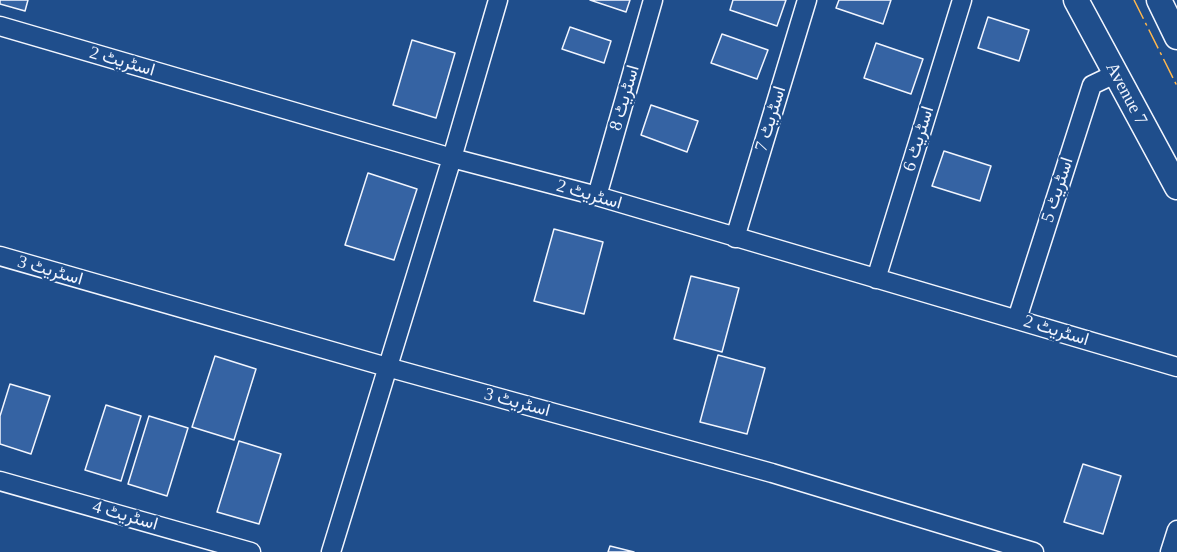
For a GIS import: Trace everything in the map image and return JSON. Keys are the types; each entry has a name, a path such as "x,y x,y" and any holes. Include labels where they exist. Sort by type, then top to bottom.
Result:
{"street":[{"path":"331,552 498,0"},
{"name":"اسٹریٹ 8","path":"597,196 653,0"},
{"name":"اسٹریٹ 7","path":"735,237 807,0"},
{"name":"اسٹریٹ 6","path":"876,279 962,0"},
{"name":"Avenue 7","path":"1076,0 1177,187"},
{"path":"1159,0 1177,37"},
{"name":"اسٹریٹ 2","path":"0,27 452,158 597,196 1177,367"},
{"name":"اسٹریٹ 5","path":"1017,319 1092,85 1115,74"},
{"name":"اسٹریٹ 3","path":"0,256 387,367 772,473 1034,552"},
{"name":"اسٹریٹ 4","path":"0,481 250,552"},
{"path":"1170,552 1177,530"}],"building":[{"path":"0,0 28,0 25,11 0,4"},
{"path":"590,0 630,0 626,12"},
{"path":"733,0 786,0 777,26 730,10"},
{"path":"839,0 891,0 883,24 836,8"},
{"path":"988,17 1029,30 1019,61 978,48"},
{"path":"570,27 611,41 604,63 562,49"},
{"path":"722,34 768,50 757,79 711,63"},
{"path":"412,40 455,53 436,118 393,105"},
{"path":"876,43 923,59 911,94 864,78"},
{"path":"651,105 698,121 687,152 641,135"},
{"path":"944,151 991,166 980,201 932,186"},
{"path":"368,173 417,189 394,260 345,245"},
{"path":"554,229 603,242 584,314 534,301"},
{"path":"691,276 739,288 722,352 674,339"},
{"path":"718,355 765,368 747,434 700,422"},
{"path":"215,356 256,369 234,440 192,427"},
{"path":"10,384 50,396 31,454 0,444 0,416"},
{"path":"106,405 141,416 121,481 85,470"},
{"path":"149,416 188,428 167,496 128,484"},
{"path":"239,441 281,454 259,524 217,512"},
{"path":"1083,464 1121,476 1103,534 1064,522"},
{"path":"610,546 634,552 608,552"}],"power":[{"path":"1134,0 1177,86"}]}
